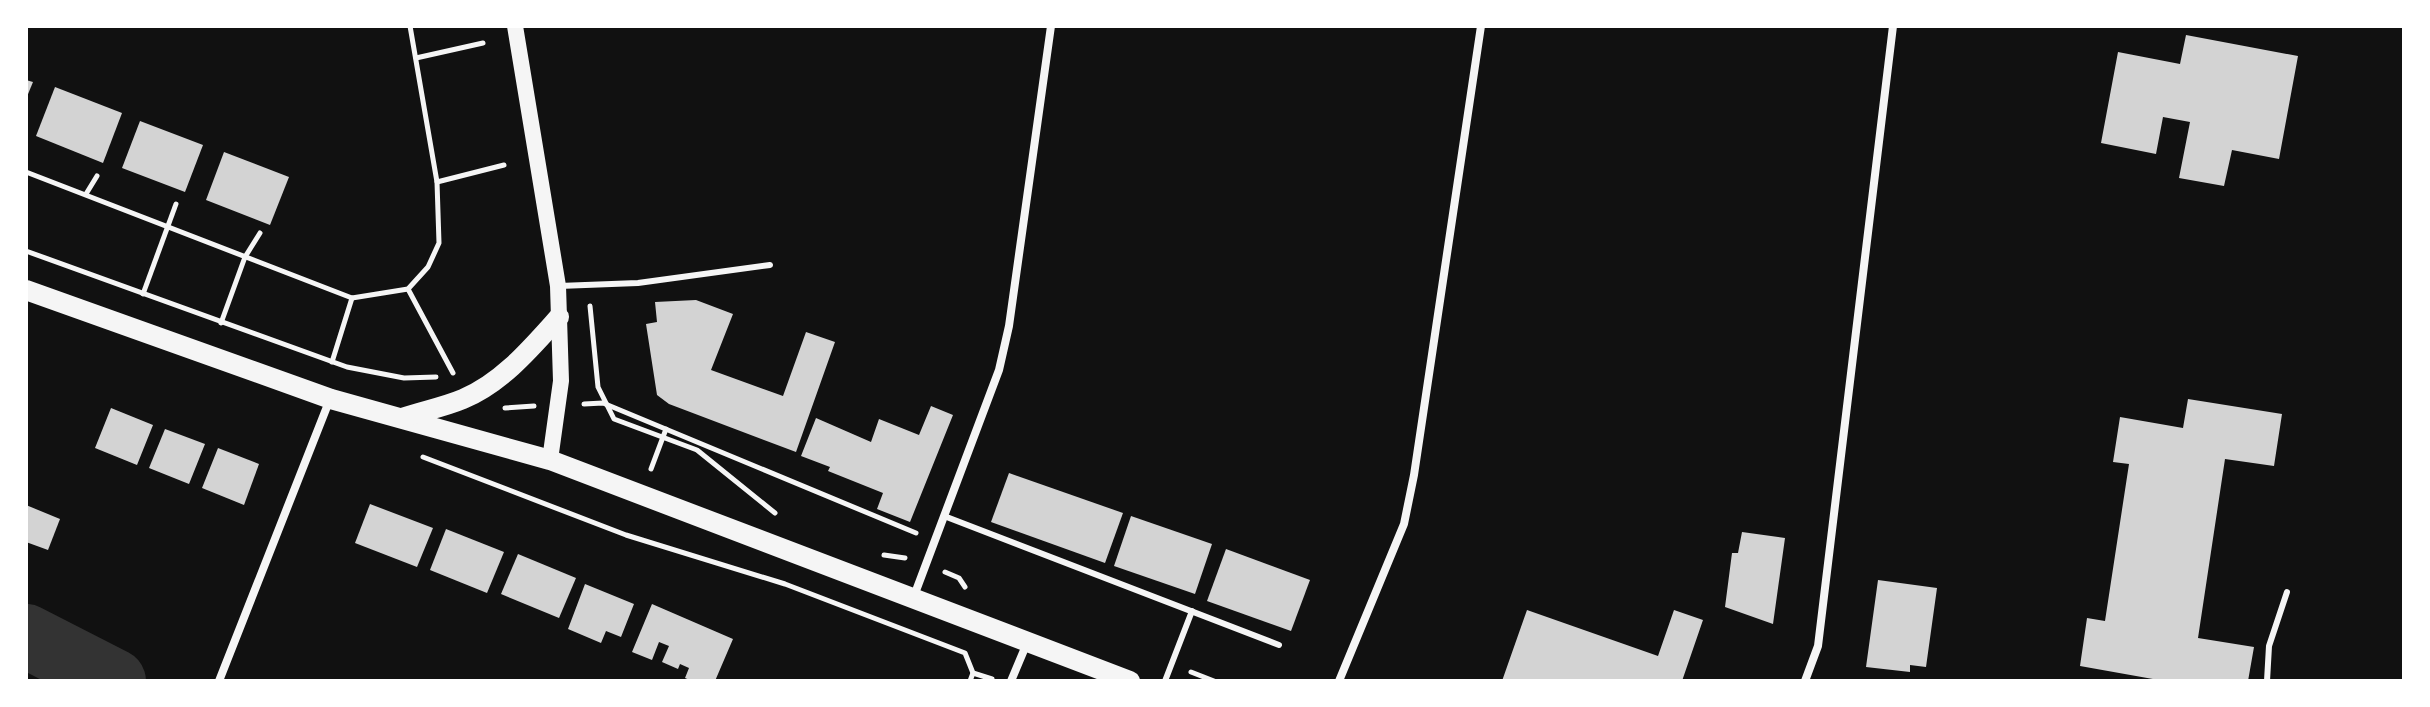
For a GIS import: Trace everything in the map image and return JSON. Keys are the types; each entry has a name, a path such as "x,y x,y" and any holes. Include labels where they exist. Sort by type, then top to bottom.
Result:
{"main road":[{"path":"515,26 558,286 561,381 550,460"},
{"path":"26,290 331,399 550,460 912,601 1130,681"},
{"path":"402,418 464,399 487,387 525,355 559,317"}],"street":[{"path":"912,601 999,370 1009,326 1051,26"},
{"path":"1339,681 1404,524 1481,26"},
{"path":"1805,681 1818,646 1893,26"},
{"path":"221,677 331,399"},
{"path":"1011,681 1027,643"}],"lane":[{"path":"558,286 638,283 770,265"},
{"path":"944,516 1279,645"},
{"path":"2267,681 2269,646 2287,592"},
{"path":"1165,681 1192,611"}],"path":[{"path":"26,172 352,298 408,289 428,267 439,243 437,182 410,26"},
{"path":"416,58 483,43"},
{"path":"437,182 504,165"},
{"path":"86,194 97,176"},
{"path":"143,294 176,204"},
{"path":"221,323 245,257 260,233"},
{"path":"26,251 332,362 404,378 454,376 468,370"},
{"path":"408,289 454,376"},
{"path":"332,362 352,298"},
{"path":"589,298 603,403 614,419 697,450 782,520"},
{"path":"603,403 918,534"},
{"path":"507,416 509,410 524,406"},
{"path":"650,471 666,429"},
{"path":"484,480 626,535 785,584 965,653 973,673 970,681"},
{"path":"626,535 629,527"},
{"path":"877,555 897,555"},
{"path":"973,673 998,681"}],"building":[{"path":"2186,35 2298,56 2279,159 2232,150 2224,186 2179,178 2190,122 2163,117 2156,154 2101,143 2118,52 2180,64"},
{"path":"26,80 33,82 26,99"},
{"path":"55,87 122,113 103,163 36,136"},
{"path":"140,121 203,145 185,192 122,168"},
{"path":"224,152 289,177 270,225 206,200"},
{"path":"696,300 733,314 711,370 783,396 806,332 835,342 796,452 669,404 657,395 646,324 657,322 655,302"},
{"path":"2188,399 2282,414 2274,466 2225,459 2198,638 2254,647 2248,681 2164,681 2080,666 2087,618 2105,621 2129,464 2113,462 2120,417 2183,428"},
{"path":"931,406 953,415 910,522 877,509 883,493 828,471 830,467 801,456 816,418 871,442 879,419 919,435"},
{"path":"111,408 153,425 137,465 95,448"},
{"path":"165,429 205,444 189,484 149,468"},
{"path":"218,448 259,464 244,505 202,488"},
{"path":"1009,473 1123,513 1105,563 991,522"},
{"path":"370,504 433,528 417,567 355,543"},
{"path":"26,505 60,519 48,550 26,542"},
{"path":"1131,516 1212,544 1195,594 1114,566"},
{"path":"446,529 504,552 487,593 430,570"},
{"path":"1742,532 1785,538 1773,624 1725,607 1732,553 1738,553"},
{"path":"1226,549 1310,580 1291,631 1207,601"},
{"path":"518,554 576,578 559,618 501,594"},
{"path":"1878,580 1937,588 1926,667 1910,665 1910,672 1866,667"},
{"path":"585,584 634,604 621,637 606,631 601,643 568,629"},
{"path":"652,604 733,639 715,681 692,681 685,678 689,668 680,664 678,669 662,662 669,646 659,642 652,660 632,652"},
{"path":"1527,610 1658,656 1674,610 1703,620 1682,681 1502,681"}],"waterway":[{"path":"26,636 114,681"}]}
